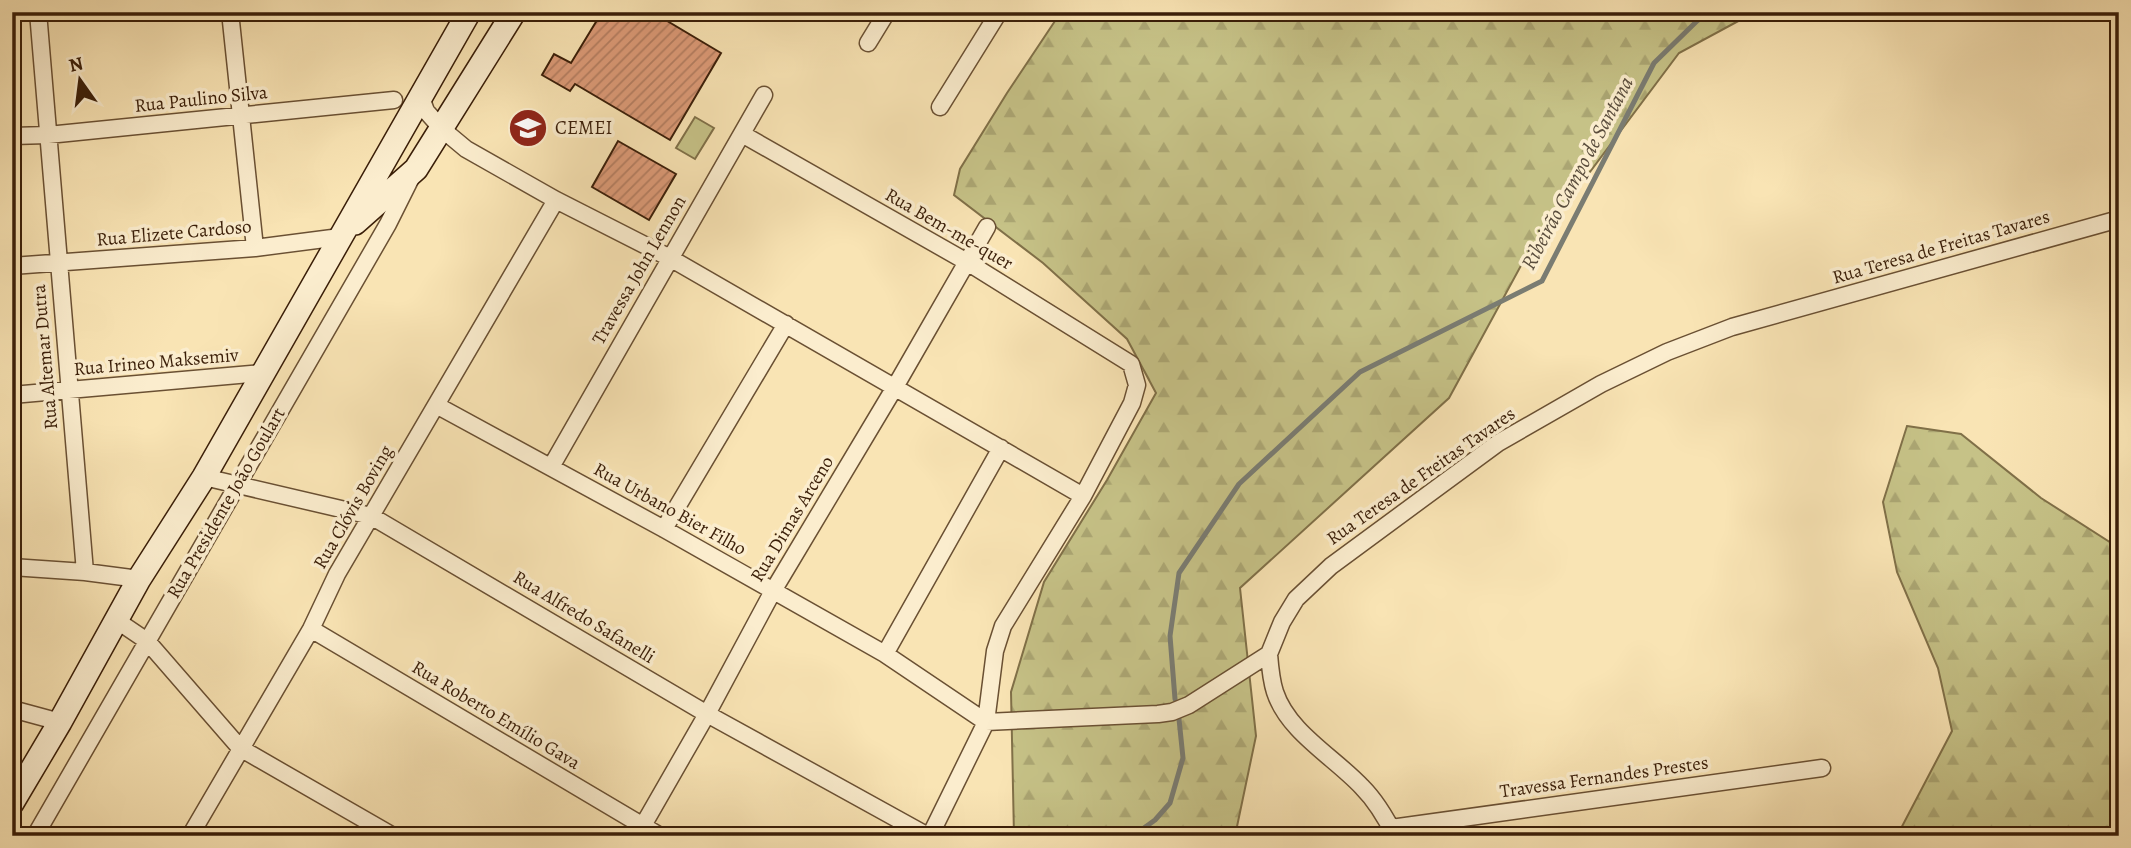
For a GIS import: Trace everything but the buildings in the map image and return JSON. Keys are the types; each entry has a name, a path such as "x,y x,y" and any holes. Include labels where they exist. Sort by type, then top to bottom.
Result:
{"main road":[{"name":"Rua Presidente João Goulart","path":"12,803 139,579 204,477 469,12"},
{"name":"Rua Presidente João Goulart","path":"340,237 416,169 514,12"}],"street":[{"name":"Rua Altemar Dutra","path":"38,12 85,572"},
{"path":"230,12 255,248"},
{"path":"867,43 887,12"},
{"path":"940,107 999,12"},
{"path":"425,87 423,106 442,129 466,149 556,200 670,258 1083,496 998,638 986,722 929,836"},
{"name":"Travessa John Lennon","path":"551,467 764,95"},
{"name":"Rua Paulino Silva","path":"12,136 48,135 394,100"},
{"name":"Rua Bem-me-quer","path":"742,134 967,262 1131,364 1137,385 1132,403 1083,496"},
{"name":"Rua Presidente João Goulart","path":"35,836 388,224 416,169"},
{"name":"Rua Clóvis Boving","path":"190,836 311,629 370,516 556,200"},
{"name":"Rua Teresa de Freitas Tavares","path":"1269,654 1282,622 1296,599 1331,566 1498,443 1601,384 1678,347 1732,327 2119,219"},
{"name":"Rua Dimas Arceno","path":"640,831 707,715 773,591 987,227"},
{"name":"Rua Elizete Cardoso","path":"12,267 255,248 340,237"},
{"path":"664,529 786,324"},
{"name":"Rua Irineo Maksemiv","path":"12,395 262,373"},
{"name":"Rua Urbano Bier Filho","path":"436,405 664,529 885,654 986,722"},
{"path":"885,654 1001,448"},
{"name":"Rua Alfredo Safanelli","path":"204,477 370,516 707,715 929,836"},
{"path":"12,567 139,579"},
{"path":"116,620 146,641 240,748 393,836"},
{"name":"Rua Roberto Emílio Gava","path":"311,629 640,831 660,836"},
{"path":"986,722 1172,712 1212,692 1269,654 1275,692 1283,708 1295,724 1362,786 1393,832"},
{"path":"12,709 60,722"},
{"name":"Travessa Fernandes Prestes","path":"1393,832 1822,768"}],"path":[{"path":"536,12 547,19"}],"green space":[{"path":"1061,12 1755,12 1679,53 1524,260 1449,398 1240,588 1256,736 1235,836 1014,836 1011,692 1044,582 1107,480 1156,393 1127,339 1043,263 954,195 960,169"},
{"path":"695,117 714,128 695,159 676,148"},
{"path":"1907,426 1961,434 2041,498 2119,548 2119,836 1897,836 1952,731 1938,668 1897,572 1883,502"}],"waterway":[{"name":"Ribeirão Campo de Santana","path":"1175,699 1170,636 1179,573 1239,484 1360,372 1542,281 1654,63 1710,12"},
{"name":"Ribeirão Campo de Santana","path":"1133,836 1155,820 1170,803 1183,758 1179,719"}],"place":[{"name":"CEMEI","path":"528,128"}]}
